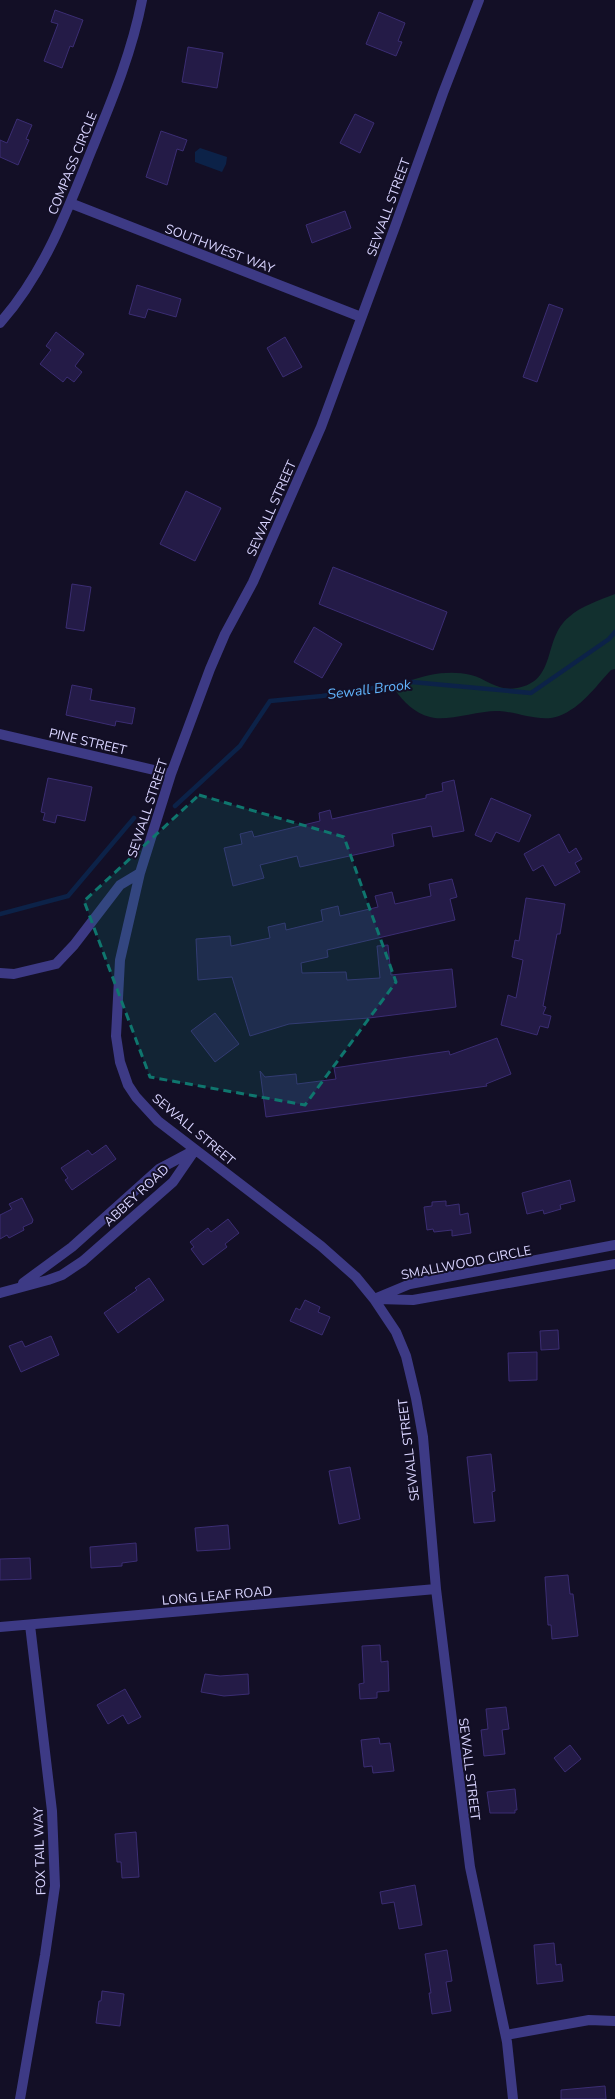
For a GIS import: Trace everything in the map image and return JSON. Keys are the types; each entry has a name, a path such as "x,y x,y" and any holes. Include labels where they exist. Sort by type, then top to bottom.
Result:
{"street":[{"name":"COMPASS CIRCLE","path":"0,322 16,304 44,260 70,203 128,56 142,0"},
{"name":"SEWALL STREET","path":"479,0 443,92 321,427 253,582 225,634 171,774 140,873 120,960 116,1036 120,1062 128,1085 136,1097 158,1120 320,1246 356,1277 374,1299 396,1332 406,1356 423,1437 436,1589 470,1867 506,2035 512,2099"},
{"name":"SOUTHWEST WAY","path":"70,203 361,317"},
{"name":"PINE STREET","path":"0,734 171,774"},
{"path":"0,973 14,974 56,964 74,945 120,885 140,873"},
{"name":"ABBEY ROAD","path":"15,1288 57,1260 159,1169 195,1150"},
{"name":"ABBEY ROAD","path":"0,1293 62,1275 83,1261 173,1182 195,1150"},
{"name":"SMALLWOOD CIRCLE","path":"374,1299 410,1284 615,1246"},
{"name":"SMALLWOOD CIRCLE","path":"374,1299 413,1300 615,1264"},
{"name":"LONG LEAF ROAD","path":"0,1627 436,1589"},
{"name":"FOX TAIL WAY","path":"20,2099 45,1955 55,1886 52,1811 30,1625"},
{"path":"506,2035 589,2020 615,2021"}],"highlighted area":[{"path":"199,795 344,837 396,982 305,1105 150,1077 84,901"}],"green space":[{"path":"615,594 615,669 611,670 594,690 581,702 559,716 552,718 537,718 506,712 491,711 445,718 430,717 414,710 395,690 396,686 402,683 424,676 447,673 471,675 498,687 510,689 530,684 539,677 548,658 555,636 569,617 585,606"}],"water":[{"path":"200,148 227,157 226,164 222,172 195,162 195,152"}],"building":[{"path":"55,10 83,20 73,47 70,46 62,68 44,61 58,24 51,22"},
{"path":"379,12 405,23 398,41 402,42 396,56 366,44"},
{"path":"188,47 223,53 217,88 182,82"},
{"path":"355,114 374,123 360,153 340,143"},
{"path":"17,119 32,125 26,139 29,140 18,165 0,157 0,140 7,143"},
{"path":"161,131 187,140 183,151 177,149 167,185 146,177"},
{"path":"345,211 351,228 312,243 306,225"},
{"path":"137,285 181,299 176,317 148,309 145,318 129,314"},
{"path":"549,304 563,309 537,382 523,377"},
{"path":"56,332 84,354 75,366 82,372 74,382 67,377 63,382 40,364 51,350 46,346"},
{"path":"285,337 302,367 283,377 267,348"},
{"path":"186,491 221,508 195,561 160,544"},
{"path":"333,567 447,612 433,650 319,604"},
{"path":"72,584 91,587 84,631 66,628"},
{"path":"314,627 342,644 322,678 294,662"},
{"path":"72,685 92,689 90,700 135,708 132,724 116,721 115,726 66,715"},
{"path":"48,778 92,787 85,821 57,815 55,823 43,820 45,813 41,812"},
{"path":"454,780 464,831 433,837 431,826 392,834 394,846 300,867 297,856 260,865 264,878 233,886 224,848 242,844 240,834 252,831 254,837 320,821 319,813 330,810 332,819 426,798 426,795 443,791 442,783"},
{"path":"491,798 531,815 519,842 496,832 491,842 475,835"},
{"path":"559,834 569,853 576,848 582,859 575,863 580,872 555,886 543,865 533,871 524,854"},
{"path":"452,879 457,897 450,899 455,920 327,950 328,957 301,963 302,973 346,972 347,980 380,978 377,946 388,945 391,975 452,969 456,1007 369,1018 289,1024 250,1036 232,977 198,980 196,939 230,936 231,946 270,938 268,927 285,923 286,930 323,921 321,910 338,906 340,916 378,907 375,896 392,892 395,904 431,896 429,884"},
{"path":"526,898 565,904 560,934 557,934 543,1006 546,1007 543,1014 551,1016 548,1028 540,1026 537,1035 501,1025 508,995 516,998 523,960 512,957 515,940 519,941"},
{"path":"215,1013 239,1044 215,1062 191,1031"},
{"path":"497,1038 511,1074 486,1084 487,1086 266,1117 260,1071 265,1077 296,1074 297,1084 336,1079 334,1068 449,1051 450,1055"},
{"path":"106,1145 116,1159 72,1190 65,1180 68,1178 61,1168 88,1150 92,1155"},
{"path":"570,1180 575,1201 560,1205 561,1209 544,1214 543,1210 527,1214 522,1193"},
{"path":"22,1198 33,1220 32,1223 23,1227 24,1230 9,1238 7,1235 0,1239 0,1215 12,1209 9,1204"},
{"path":"446,1201 446,1206 459,1204 460,1215 468,1213 471,1233 452,1236 452,1230 434,1232 433,1229 427,1230 424,1207 432,1206 432,1202"},
{"path":"228,1219 239,1233 225,1244 227,1247 203,1265 191,1249 194,1247 190,1242 208,1228 211,1232"},
{"path":"149,1278 164,1300 118,1333 104,1313 137,1290 135,1288"},
{"path":"305,1300 320,1307 318,1312 330,1317 322,1335 290,1321 296,1308 300,1310"},
{"path":"558,1330 559,1349 541,1350 540,1331"},
{"path":"51,1336 59,1355 21,1372 9,1346 22,1341 25,1347"},
{"path":"537,1352 537,1380 509,1381 508,1353"},
{"path":"491,1454 495,1491 492,1492 495,1521 474,1523 467,1457"},
{"path":"350,1467 360,1519 339,1524 329,1471"},
{"path":"228,1525 230,1549 197,1551 195,1528"},
{"path":"136,1543 137,1561 122,1563 122,1566 91,1568 90,1547"},
{"path":"30,1558 31,1579 0,1580 0,1559"},
{"path":"568,1575 570,1594 573,1594 578,1636 552,1639 551,1625 548,1625 545,1577"},
{"path":"380,1645 381,1662 388,1661 389,1691 377,1692 377,1698 360,1699 359,1684 364,1683 362,1646"},
{"path":"205,1674 220,1676 248,1674 249,1694 224,1696 201,1692"},
{"path":"125,1689 141,1717 128,1724 123,1715 108,1724 97,1705"},
{"path":"506,1707 509,1729 502,1730 505,1754 484,1756 481,1730 488,1729 486,1709"},
{"path":"379,1738 380,1744 390,1743 394,1771 373,1773 372,1766 364,1767 361,1740"},
{"path":"570,1745 581,1759 565,1772 554,1758"},
{"path":"515,1789 517,1810 515,1810 515,1813 490,1813 487,1792"},
{"path":"136,1832 139,1877 122,1878 121,1862 117,1862 115,1834"},
{"path":"415,1885 422,1925 399,1929 394,1902 382,1904 380,1892"},
{"path":"554,1943 556,1965 561,1964 563,1981 537,1984 534,1945"},
{"path":"447,1950 452,1981 446,1982 451,2011 432,2014 429,1993 431,1993 425,1954"},
{"path":"102,1991 124,1994 120,2026 96,2023"},
{"path":"605,2086 606,2099 561,2099 561,2090"}],"waterway":[{"name":"Sewall Brook","path":"175,806 240,746 270,701 322,696 412,682 531,693 609,639 615,632"},
{"name":"Sewall Brook","path":"0,914 68,896 134,818"}]}
